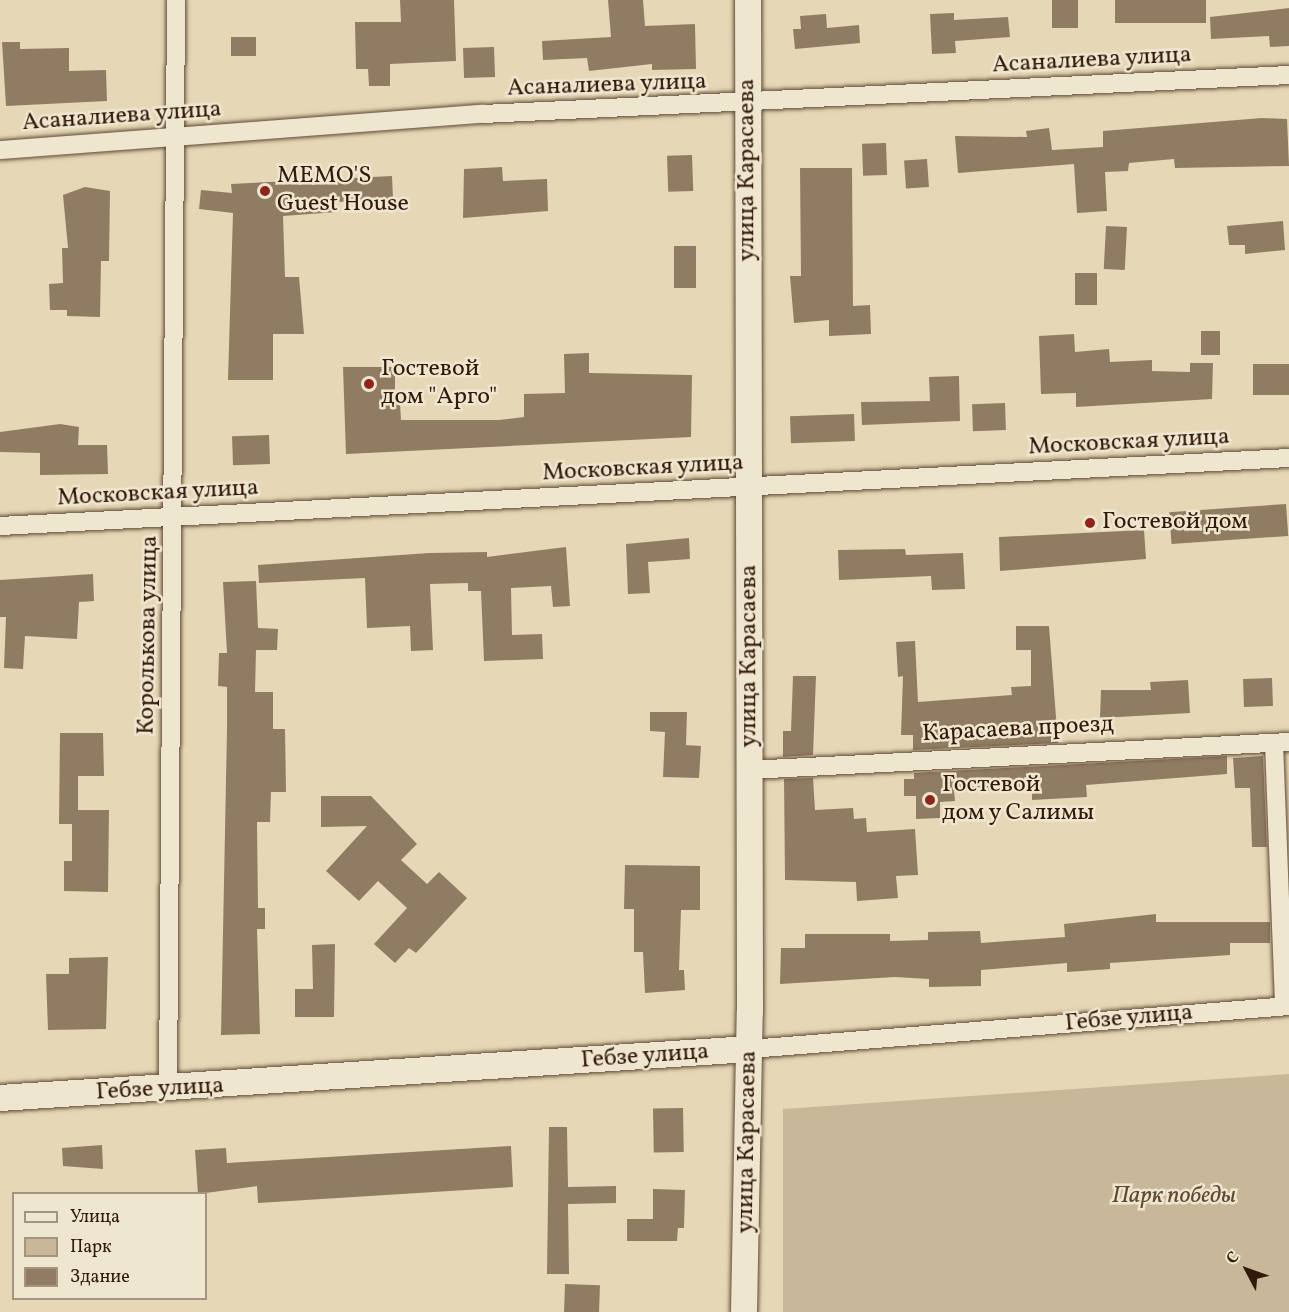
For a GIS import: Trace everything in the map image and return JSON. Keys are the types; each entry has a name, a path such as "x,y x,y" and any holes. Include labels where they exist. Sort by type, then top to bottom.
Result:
{"main road":[{"name":"улица Карасаева","path":"744,1312 750,1049 748,0"},
{"name":"Гебзе улица","path":"0,1098 168,1091 750,1049"}],"street":[{"name":"Королькова улица","path":"168,1091 175,516 176,0"},
{"name":"Асаналиева улица","path":"0,150 483,114 747,105 1289,75"},
{"name":"Московская улица","path":"0,526 1289,458"},
{"name":"Карасаева проезд","path":"749,770 1281,742"},
{"path":"1281,742 1287,1006"},
{"name":"Гебзе улица","path":"750,1049 1287,1006"}],"green space":[{"name":"Парк победы","path":"1289,1074 1289,1312 783,1312 783,1109"}],"building":[{"path":"400,0 454,0 456,61 390,64 390,86 369,86 368,69 356,69 355,22 401,22"},
{"path":"608,0 643,0 645,26 695,24 696,69 652,70 652,64 589,71 587,58 543,60 542,41 611,37"},
{"path":"1052,0 1078,0 1078,28 1052,28"},
{"path":"1115,0 1206,0 1206,23 1115,23"},
{"path":"1289,8 1289,46 1270,47 1269,36 1211,39 1210,17"},
{"path":"954,13 954,20 1008,17 1010,37 955,41 956,53 932,54 930,14"},
{"path":"826,14 827,28 859,25 860,43 795,49 793,29 801,29 800,16"},
{"path":"231,37 256,37 256,56 231,56"},
{"path":"2,42 20,42 20,49 69,48 69,71 106,70 107,101 6,106"},
{"path":"494,47 495,77 464,78 463,48"},
{"path":"1262,118 1287,119 1289,166 1175,168 1174,159 1129,163 1128,171 1105,172 1107,211 1077,213 1074,164 958,173 955,136 1027,137 1026,131 1049,128 1052,150 1103,147 1103,131"},
{"path":"886,143 887,175 863,176 862,144"},
{"path":"692,155 693,191 668,192 667,156"},
{"path":"927,159 929,187 906,189 904,161"},
{"path":"502,167 503,181 547,179 548,211 463,218 464,169"},
{"path":"800,168 852,168 853,306 870,305 871,334 829,336 829,320 794,323 790,276 801,276"},
{"path":"392,176 393,199 336,202 337,212 283,216 285,277 299,277 304,334 273,334 273,380 228,380 233,213 199,209 201,190 232,193 231,184"},
{"path":"85,187 110,191 109,261 101,261 100,317 67,316 67,310 50,310 49,284 63,283 62,248 68,248 63,195"},
{"path":"1283,221 1285,250 1245,254 1245,245 1229,245 1227,226"},
{"path":"1106,226 1127,227 1125,270 1104,269"},
{"path":"674,246 696,246 696,288 674,288"},
{"path":"1075,273 1097,273 1097,305 1075,305"},
{"path":"1201,331 1220,331 1220,355 1201,355"},
{"path":"1074,334 1075,352 1109,349 1110,362 1152,360 1152,371 1190,372 1190,363 1213,363 1212,399 1076,407 1076,393 1041,394 1039,336"},
{"path":"589,353 589,373 692,375 691,437 346,454 343,367 395,367 395,404 400,404 401,420 499,420 524,417 524,394 565,393 564,354"},
{"path":"1253,364 1289,364 1289,395 1253,395"},
{"path":"959,376 960,421 862,425 861,402 930,401 929,377"},
{"path":"1005,403 1006,430 973,431 972,404"},
{"path":"854,414 855,441 791,443 790,416"},
{"path":"60,424 79,427 78,445 107,445 108,474 40,475 40,453 0,452 0,432"},
{"path":"269,435 270,464 233,465 232,436"},
{"path":"1286,504 1288,536 1172,544 1169,512"},
{"path":"1144,530 1146,559 1000,571 999,537"},
{"path":"689,538 690,559 648,562 650,593 628,594 626,544"},
{"path":"566,547 570,606 553,607 551,586 511,588 512,635 542,634 543,659 484,661 481,591 468,591 468,583 430,584 433,650 411,651 410,626 367,628 365,578 259,583 258,565 429,553 487,552 487,557"},
{"path":"905,549 906,555 963,553 965,589 932,590 931,576 839,580 838,550"},
{"path":"93,574 94,601 79,602 77,639 25,636 23,669 4,668 6,617 0,617 0,580"},
{"path":"256,581 258,628 278,629 277,650 256,650 255,692 273,692 273,729 285,729 286,792 271,792 270,822 257,822 258,908 265,908 265,929 257,929 260,1034 221,1035 227,729 227,687 218,686 219,653 227,653 223,582"},
{"path":"1016,626 1049,626 1058,743 913,750 913,735 901,735 903,676 898,677 896,642 915,641 918,702 1012,695 1011,687 1031,686 1031,650 1016,650"},
{"path":"793,676 816,676 813,755 783,757 783,731 791,731"},
{"path":"1272,678 1273,706 1244,707 1243,679"},
{"path":"1188,680 1190,713 1100,718 1101,690 1151,690 1150,682"},
{"path":"650,712 687,712 686,745 701,746 699,778 663,777 665,732 650,731"},
{"path":"60,733 103,733 104,776 78,776 78,810 109,810 108,892 64,891 64,861 72,861 72,824 59,824"},
{"path":"1227,756 1227,774 1086,785 1087,797 1032,800 1032,789 954,791 955,801 940,802 940,818 916,819 916,796 904,796 904,779 914,779 914,773"},
{"path":"1263,756 1267,847 1252,847 1250,788 1235,788 1233,758"},
{"path":"813,778 815,810 853,808 854,819 866,818 867,832 915,829 918,875 896,876 898,898 857,901 856,882 785,880 784,779"},
{"path":"321,796 371,796 417,844 401,860 427,884 439,872 467,898 416,953 409,948 395,963 374,944 407,908 378,881 359,901 326,871 367,826 321,827"},
{"path":"625,865 700,866 700,910 681,910 679,970 684,970 685,990 645,993 643,952 634,952 634,909 624,909"},
{"path":"1156,914 1156,922 1270,922 1270,943 1230,943 1230,955 1110,963 1110,969 1067,972 1067,963 981,970 981,986 929,987 929,979 895,977 780,984 781,948 805,948 805,934 890,934 890,941 928,940 928,932 980,931 981,943 1065,937 1064,924"},
{"path":"335,944 334,1017 295,1017 295,989 313,989 312,945"},
{"path":"108,957 106,1029 48,1030 46,974 69,974 69,958"},
{"path":"683,1108 684,1152 654,1153 653,1109"},
{"path":"549,1127 567,1127 568,1187 616,1186 616,1203 568,1204 569,1274 547,1274"},
{"path":"102,1145 103,1169 63,1166 62,1148"},
{"path":"511,1146 513,1187 258,1203 257,1186 198,1192 195,1150 226,1148 227,1163"},
{"path":"653,1189 685,1190 684,1228 678,1228 677,1241 627,1241 627,1219 653,1219"},
{"path":"565,1284 600,1285 599,1312 564,1312"}],"place":[{"name":"MEMO'S Guest House","path":"265,191"},
{"name":"Гостевой дом \"Арго\"","path":"369,384"},
{"name":"Гостевой дом","path":"1090,523"},
{"name":"Гостевой дом у Салимы","path":"930,800"}]}
